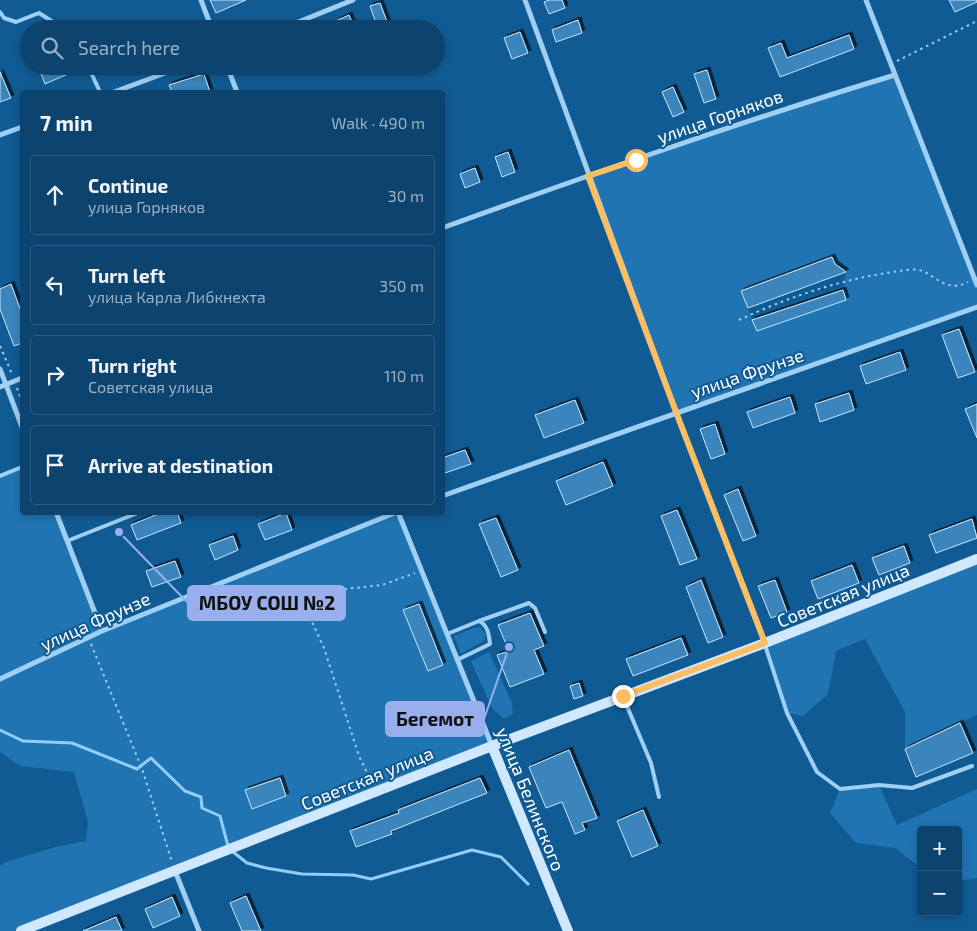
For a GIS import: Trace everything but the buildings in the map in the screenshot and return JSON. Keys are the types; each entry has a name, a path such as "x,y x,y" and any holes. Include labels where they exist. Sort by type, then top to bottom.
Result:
{"street":[{"path":"201,0 209,20"},
{"path":"303,20 352,0"},
{"path":"525,0 676,412 765,643"},
{"path":"866,0 977,285"},
{"path":"119,90 160,75"},
{"path":"230,75 236,90"},
{"name":"улица Горняков","path":"445,227 813,99 895,75"},
{"path":"0,135 20,128"},
{"name":"улица Фрунзе","path":"445,495 977,307"},
{"path":"0,369 20,421"},
{"path":"0,388 20,379"},
{"path":"57,515 102,631"},
{"name":"улица Фрунзе","path":"0,679 102,631 390,515"},
{"name":"улица Белинского","path":"398,515 568,931"},
{"name":"Советская улица","path":"20,931 977,559"},
{"path":"175,871 199,931"}],"lane":[{"path":"0,12 4,18 16,22 20,20"},
{"path":"21,20 39,13 50,20"},
{"path":"92,75 99,90"},
{"path":"0,476 20,468"},
{"path":"67,541 132,515"},
{"path":"447,634 529,603 535,608 545,632"},
{"path":"457,660 490,644 488,630 484,623 479,621"},
{"path":"765,643 787,713 818,772 840,789 879,785 912,788 972,766"},
{"path":"623,696 651,763 659,798"}],"path":[{"path":"890,64 977,21"},
{"path":"739,320 829,287 900,270 919,270 942,284 964,284 975,279"},
{"path":"376,792 359,756 324,648 307,611 345,589 382,585 421,570"},
{"path":"89,637 142,769 175,871"}],"shaded area":[{"path":"895,75 977,285 977,307 676,412 588,176","holes":["832,257 835,264 846,272 843,290 845,300 757,331 741,291"]},
{"path":"20,468 20,515 57,515 102,631 392,515 398,515 492,746 21,931 0,931 0,866 6,862 55,847 86,841 88,822 74,772 20,766 0,752 0,476"},
{"path":"977,559 977,715 905,749 905,712 865,639 836,651 828,694 803,716 787,713 765,643"},
{"path":"477,627 481,628 486,635 485,640 461,654 454,636"},
{"path":"489,652 512,703 513,714 504,719 492,708 471,661"},
{"path":"879,785 897,825 977,789 977,878 962,880 962,826 917,826 917,865 895,848 856,843 830,813 840,789"}],"waterway":[{"path":"0,730 23,741 72,743 137,769 151,758 185,791 201,797 202,808 220,816 228,846"},
{"path":"232,851 247,863 266,868 302,874 353,875 371,879 472,850 501,857 528,884"}],"place":[{"name":"МБОУ СОШ №2","path":"119,532"},
{"name":"Бегемот","path":"509,647"}],"route":[{"path":"623,696 765,643 588,176 636,160"}]}
